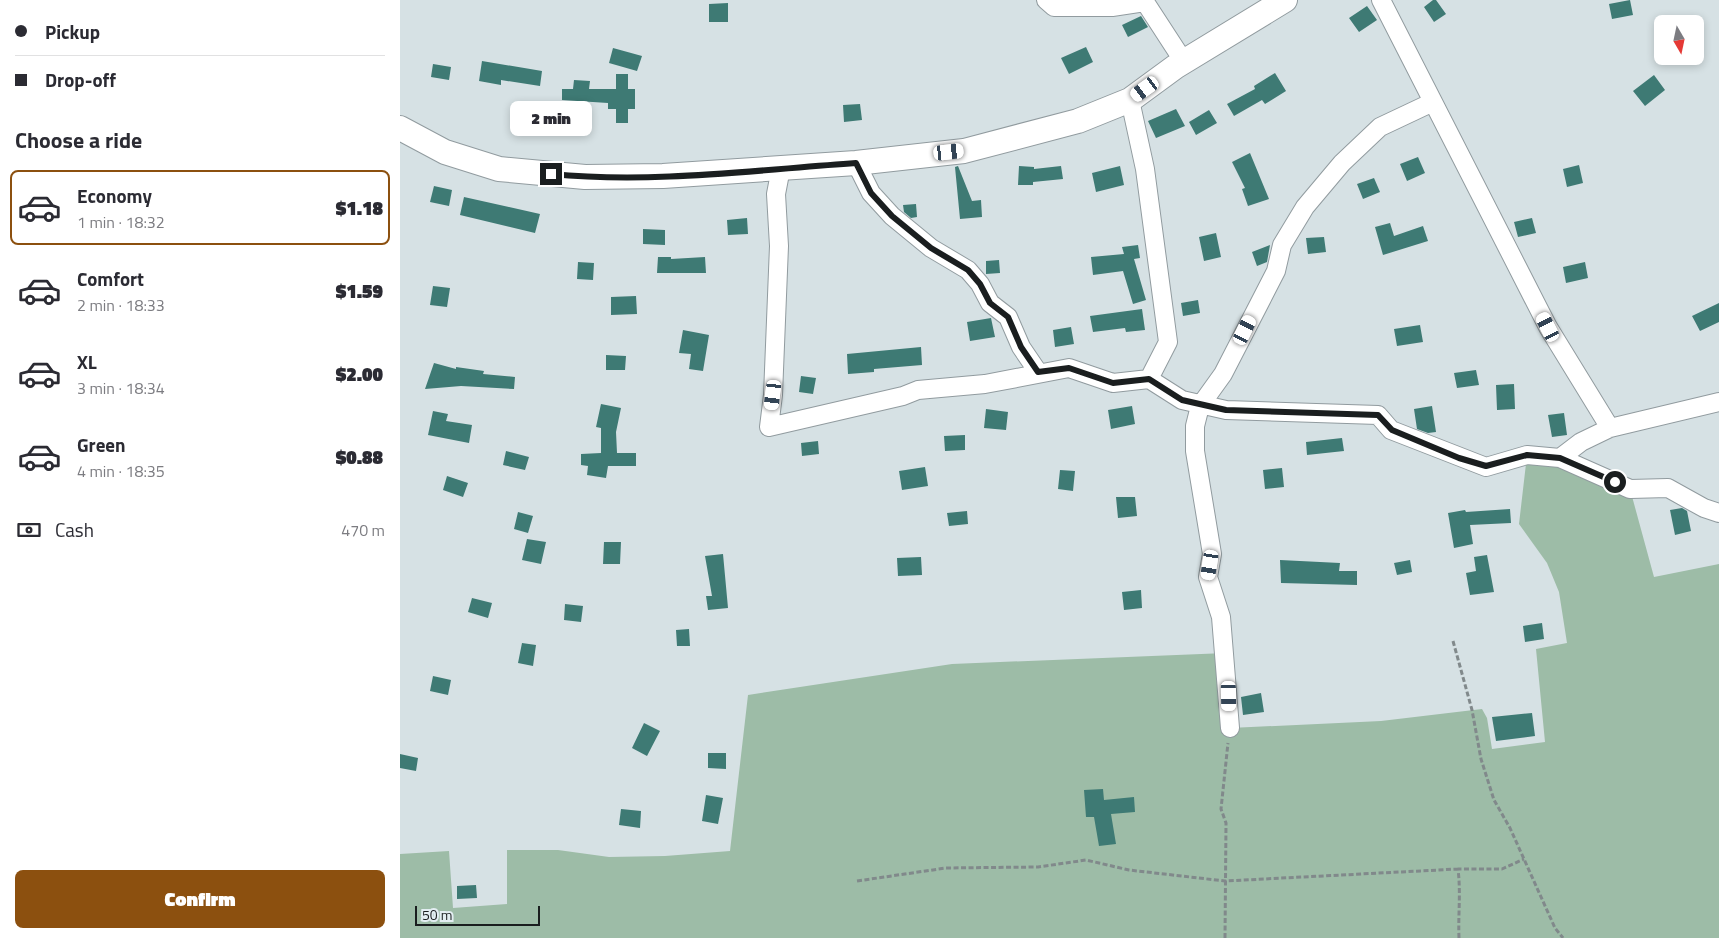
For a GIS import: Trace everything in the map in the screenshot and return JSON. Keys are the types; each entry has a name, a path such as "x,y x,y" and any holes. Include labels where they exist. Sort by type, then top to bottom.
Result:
{"main road":[{"path":"400,128 445,152 499,169 585,177 663,176 856,163 964,151 1078,121 1130,100 1184,62 1285,0"}],"street":[{"path":"1046,0 1054,7 1112,7 1145,2 1184,62"},
{"path":"1381,0 1548,327 1610,428"},
{"path":"1130,100 1145,169 1168,342 1149,379"},
{"path":"1230,728 1221,617 1208,577 1212,554 1194,451 1200,406 1223,374 1276,270 1282,245 1305,207 1342,163 1380,127 1433,102"},
{"path":"856,163 871,193 892,216 931,248 968,270 980,284 990,303 1008,317 1021,347 1038,372"},
{"path":"781,168 776,194 779,246 773,395 769,427 903,396 918,390 986,384 1038,372 1069,368 1113,383 1149,379 1182,400 1200,406 1226,410 1378,415 1392,430 1459,458 1486,466 1527,455 1560,458 1630,489 1668,488 1704,508 1719,513"},
{"path":"1560,458 1581,442 1610,428 1719,402"}],"path":[{"path":"1452,641 1472,710 1481,759 1494,800 1524,858 1555,928 1563,938"},
{"path":"1225,938 1226,823 1221,809 1230,728"},
{"path":"857,881 946,868 1038,867 1086,860 1129,870 1225,882 1502,869 1524,858"},
{"path":"1458,870 1462,896 1458,917 1459,938"}],"green space":[{"path":"1527,455 1630,489 1654,577 1719,564 1719,938 400,938 400,854 449,851 453,908 507,904 507,850 558,850 609,857 665,856 730,851 748,695 952,664 1226,653 1230,728 1381,721 1482,709 1487,718 1492,749 1545,742 1536,649 1567,643 1559,592 1547,563 1519,524"}],"building":[{"path":"1433,0 1436,0 1446,14 1434,22 1424,7"},
{"path":"1630,0 1633,15 1612,19 1609,4"},
{"path":"728,3 728,22 709,22 709,4"},
{"path":"1367,6 1377,20 1359,32 1349,18"},
{"path":"1141,16 1148,27 1128,37 1122,25"},
{"path":"1086,47 1093,62 1069,74 1061,58"},
{"path":"613,48 642,56 637,71 609,63"},
{"path":"482,61 542,71 540,86 501,80 501,85 479,81"},
{"path":"433,64 451,67 449,80 431,77"},
{"path":"1275,73 1286,91 1265,104 1262,100 1234,116 1227,104 1255,89 1254,86"},
{"path":"616,74 628,74 628,89 635,89 635,109 628,109 628,123 616,123 616,109 608,109 608,103 562,100 562,89 573,89 574,80 590,81 589,89 616,89"},
{"path":"1654,75 1665,90 1645,106 1633,91"},
{"path":"860,104 862,120 844,122 843,105"},
{"path":"1176,109 1185,126 1156,138 1148,121"},
{"path":"1209,110 1217,123 1196,135 1189,122"},
{"path":"539,116 562,118 560,132 537,130"},
{"path":"1250,153 1269,199 1248,206 1242,189 1245,188 1232,162"},
{"path":"1418,157 1425,173 1407,181 1400,164"},
{"path":"1579,165 1583,183 1567,187 1563,169"},
{"path":"958,166 972,201 981,200 982,217 960,219 955,167"},
{"path":"1019,166 1034,167 1034,169 1061,166 1063,179 1033,182 1033,185 1018,185"},
{"path":"1120,166 1124,185 1096,192 1092,173"},
{"path":"1374,178 1380,192 1363,199 1357,184"},
{"path":"434,186 452,190 449,206 430,202"},
{"path":"464,197 540,214 535,233 460,215"},
{"path":"916,204 917,217 911,218 904,212 903,205"},
{"path":"747,218 748,234 728,235 727,220"},
{"path":"1532,218 1536,233 1518,237 1514,222"},
{"path":"1390,223 1394,236 1423,226 1428,241 1383,255 1375,227"},
{"path":"643,229 665,230 665,245 643,244"},
{"path":"1216,233 1221,257 1204,261 1199,237"},
{"path":"1324,237 1326,252 1308,254 1306,238"},
{"path":"1138,245 1140,258 1134,259 1146,300 1133,304 1123,271 1093,275 1091,257 1124,254 1122,247"},
{"path":"1270,245 1267,262 1257,266 1252,252"},
{"path":"658,257 671,257 671,259 705,257 706,273 657,273"},
{"path":"999,260 1000,273 986,274 986,261"},
{"path":"578,262 594,263 593,280 577,279"},
{"path":"1585,262 1588,278 1566,283 1563,267"},
{"path":"433,286 450,288 447,307 430,305"},
{"path":"636,296 637,314 611,315 611,297"},
{"path":"1198,300 1200,313 1183,316 1181,303"},
{"path":"1719,303 1719,322 1700,331 1692,316"},
{"path":"1142,309 1145,330 1126,332 1125,328 1093,332 1090,316"},
{"path":"991,318 995,337 970,341 967,322"},
{"path":"1420,325 1423,342 1397,346 1394,329"},
{"path":"1071,327 1074,344 1055,347 1053,330"},
{"path":"683,330 709,335 703,371 689,369 691,354 679,353"},
{"path":"921,347 922,365 874,369 874,372 848,374 847,354"},
{"path":"606,355 626,356 625,370 606,370"},
{"path":"434,363 456,369 456,367 484,371 483,374 515,377 514,389 461,386 425,389"},
{"path":"1476,370 1479,385 1457,388 1454,373"},
{"path":"801,376 816,378 813,394 799,392"},
{"path":"1514,384 1515,409 1497,410 1496,385"},
{"path":"601,404 621,408 616,432 617,453 636,453 636,466 608,466 606,478 587,475 588,466 581,465 581,454 601,453 601,428 596,427"},
{"path":"1132,406 1135,424 1111,429 1108,410"},
{"path":"1432,406 1436,432 1428,433 1417,429 1414,409"},
{"path":"986,409 1008,412 1006,430 984,428"},
{"path":"433,411 448,414 446,421 472,425 469,443 428,435"},
{"path":"1564,413 1567,435 1552,437 1548,415"},
{"path":"965,435 965,450 945,451 944,436"},
{"path":"1342,438 1344,451 1307,455 1306,442"},
{"path":"818,441 819,454 802,456 801,443"},
{"path":"506,451 529,457 525,470 503,465"},
{"path":"925,467 928,486 902,490 899,471"},
{"path":"1282,468 1284,487 1265,489 1263,470"},
{"path":"1060,470 1075,471 1073,491 1058,489"},
{"path":"447,476 468,483 463,497 443,490"},
{"path":"1116,497 1135,497 1137,516 1118,518"},
{"path":"1682,508 1687,511 1691,531 1675,535 1670,510"},
{"path":"1510,509 1511,523 1470,525 1473,544 1454,548 1448,513 1465,510 1466,512"},
{"path":"967,511 968,524 949,526 947,513"},
{"path":"518,512 533,516 528,533 514,529"},
{"path":"527,539 546,542 541,564 522,560"},
{"path":"604,542 621,542 620,564 603,564"},
{"path":"723,554 728,608 708,610 706,596 712,596 705,556"},
{"path":"1487,555 1494,592 1470,595 1466,573 1476,571 1474,557"},
{"path":"921,557 922,575 898,576 897,558"},
{"path":"1280,560 1340,563 1339,571 1357,571 1357,585 1281,583"},
{"path":"1410,560 1412,572 1397,575 1394,563"},
{"path":"1141,590 1142,608 1124,610 1122,592"},
{"path":"472,598 492,603 488,618 468,612"},
{"path":"565,604 583,606 581,622 564,620"},
{"path":"1542,623 1544,639 1525,642 1523,626"},
{"path":"689,629 690,646 677,646 676,630"},
{"path":"522,643 536,645 533,666 518,663"},
{"path":"433,676 451,680 448,695 430,691"},
{"path":"1261,693 1264,712 1243,715 1241,697"},
{"path":"1532,713 1535,736 1496,741 1492,717"},
{"path":"644,723 660,731 647,756 632,748"},
{"path":"708,753 726,753 726,769 708,768"},
{"path":"400,754 418,758 416,771 400,768"},
{"path":"1103,789 1104,800 1134,797 1135,812 1111,814 1116,844 1099,846 1094,817 1086,817 1084,790"},
{"path":"706,795 723,798 718,824 702,821"},
{"path":"621,809 641,811 640,828 619,825"},
{"path":"476,885 477,898 457,899 457,886"}],"route":[{"path":"551,174 585,177 663,176 856,163 871,193 892,216 931,248 968,270 980,284 990,303 1008,317 1021,347 1038,372 1069,368 1113,383 1149,379 1182,400 1200,406 1226,410 1378,415 1392,430 1459,458 1486,466 1527,455 1560,458 1615,482"}]}
